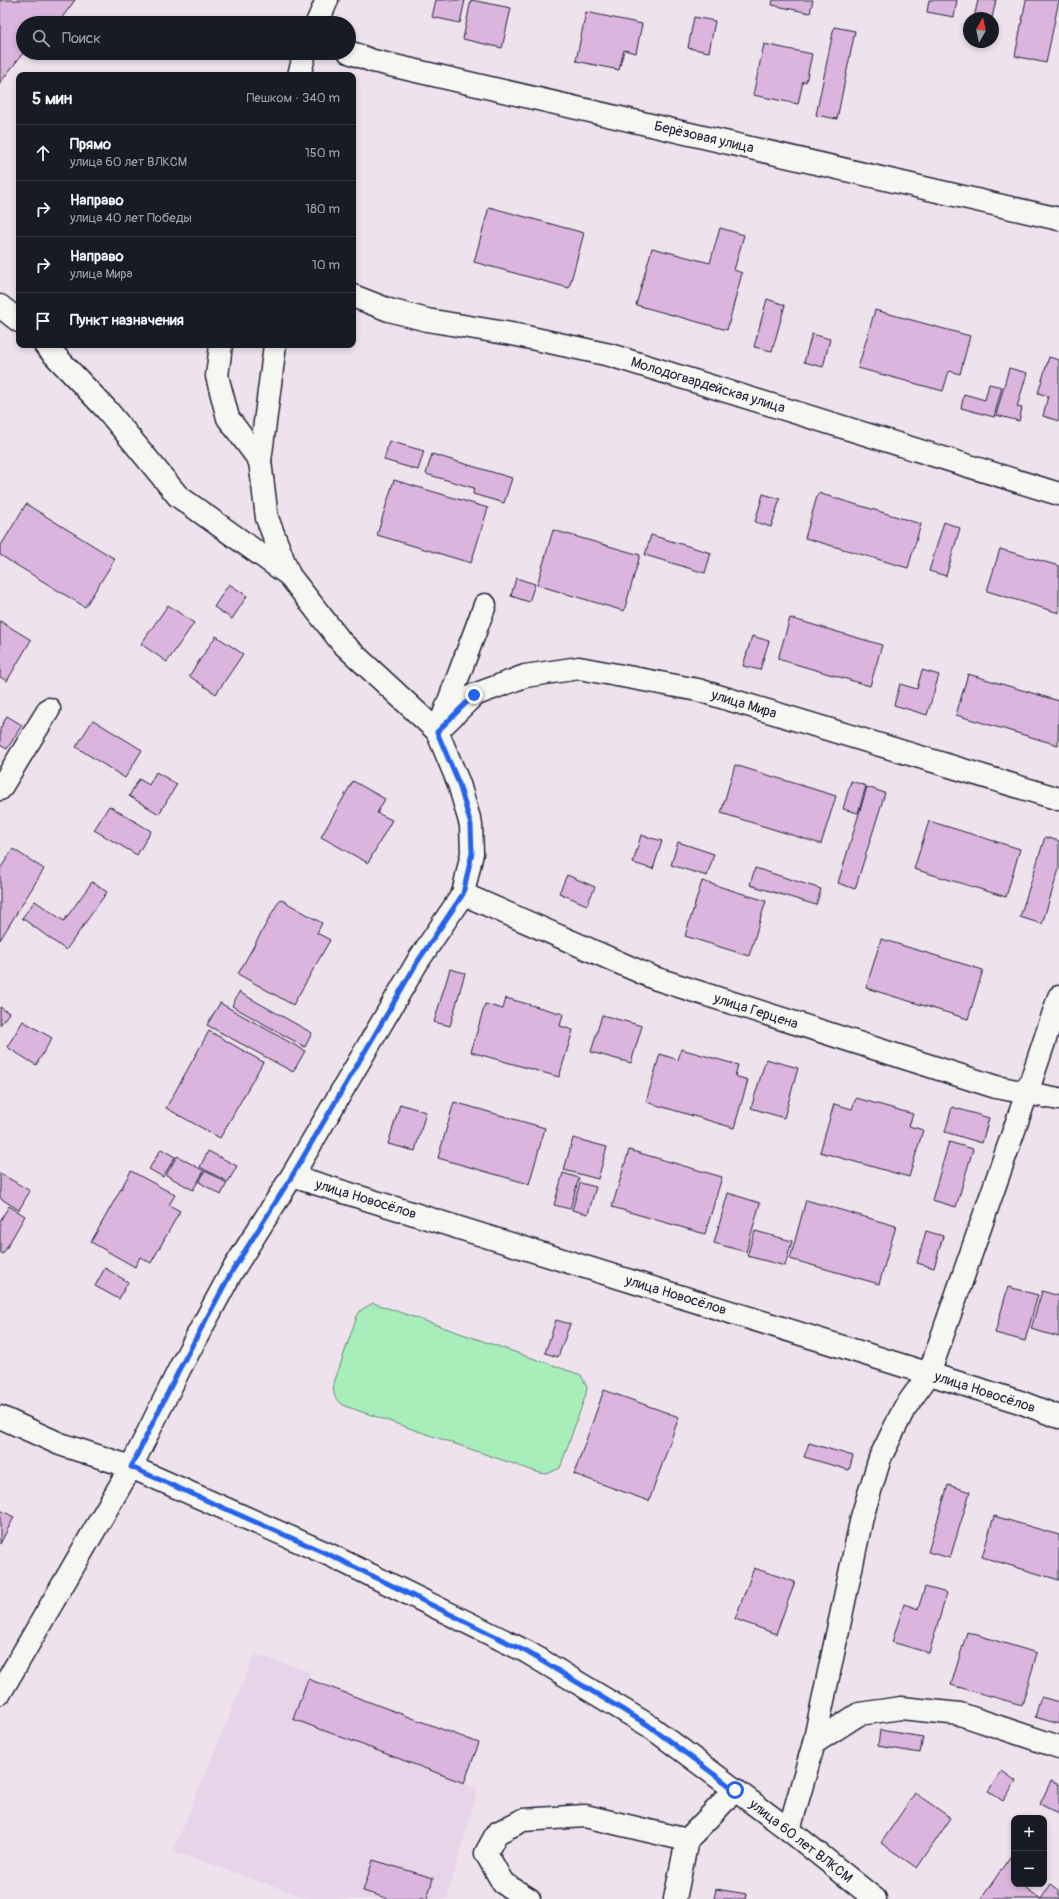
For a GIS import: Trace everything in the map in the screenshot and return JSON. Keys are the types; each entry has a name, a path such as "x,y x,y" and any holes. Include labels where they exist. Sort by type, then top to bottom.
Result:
{"street":[{"path":"320,16 327,0"},
{"name":"Берёзовая улица","path":"356,55 373,61 1059,219"},
{"path":"300,72 304,60"},
{"name":"Молодогвардейская улица","path":"356,297 389,310 427,320 517,334 610,355 1059,494"},
{"path":"0,306 16,319"},
{"path":"0,1693 131,1467 180,1368 231,1273 292,1176 418,961 463,894 472,853 471,825 459,784 437,732 342,643 289,575 178,496 107,410 49,348"},
{"path":"221,348 216,376 228,418 260,461"},
{"path":"275,348 260,461 267,518 289,575"},
{"path":"437,732 485,606"},
{"name":"улица Мира","path":"437,732 474,695 525,676 579,668 698,690 1059,799"},
{"path":"0,789 49,709"},
{"name":"улица Герцена","path":"463,894 654,978 996,1087 1059,1099"},
{"path":"789,1830 814,1743 862,1517 880,1458 904,1409 929,1374 1059,997"},
{"name":"улица Новосёлов","path":"292,1176 1020,1402 1059,1417"},
{"name":"улица 60 лет ВЛКСМ","path":"0,1417 60,1444 131,1467 330,1555 527,1652 648,1725 789,1830 875,1899"},
{"path":"814,1743 859,1714 901,1708 960,1714 1059,1747"},
{"path":"675,1899 687,1840 735,1790"},
{"path":"529,1899 503,1883 486,1853 497,1833 523,1820 586,1816 687,1840"}],"shaded area":[{"path":"255,1654 311,1672 308,1679 464,1783 478,1789 447,1899 310,1899 173,1851"}],"green space":[{"path":"373,1303 581,1375 587,1387 586,1394 560,1468 547,1474 540,1473 345,1406 339,1402 333,1391 334,1383 357,1316 361,1310"}],"building":[{"path":"0,0 75,0 63,16 16,16 16,60 18,60 0,83"},
{"path":"436,0 465,0 460,23 432,17"},
{"path":"471,0 511,8 502,48 463,39"},
{"path":"773,0 813,0 810,13 772,5"},
{"path":"929,0 957,0 954,17 927,12"},
{"path":"978,0 996,0 993,12 975,12"},
{"path":"1026,0 1059,0 1046,63 1015,56"},
{"path":"586,12 642,24 636,53 624,50 619,70 576,61"},
{"path":"694,17 715,21 709,52 688,48"},
{"path":"834,27 855,31 837,119 816,115"},
{"path":"764,44 812,54 806,82 803,81 798,104 753,95"},
{"path":"489,207 584,233 569,288 474,262"},
{"path":"720,228 744,235 734,270 742,273 727,330 636,305 652,248 710,263"},
{"path":"767,299 785,305 772,351 754,347"},
{"path":"875,310 970,336 960,374 949,371 943,391 858,368"},
{"path":"812,334 830,339 823,367 804,362"},
{"path":"1049,357 1059,360 1059,421 1043,416 1048,396 1038,393"},
{"path":"1009,368 1027,373 1017,407 1022,408 1019,421 996,415"},
{"path":"989,384 1002,387 994,417 961,408 964,394 985,400"},
{"path":"389,441 424,451 418,470 384,460"},
{"path":"432,454 512,478 504,503 473,494 474,488 426,474"},
{"path":"394,480 488,508 471,563 377,535"},
{"path":"818,493 921,524 908,568 805,538"},
{"path":"763,494 780,499 771,527 755,522"},
{"path":"26,504 115,559 85,607 0,555 0,547"},
{"path":"944,522 960,528 946,576 929,571"},
{"path":"553,530 640,555 624,611 537,585"},
{"path":"651,535 711,553 705,573 645,555"},
{"path":"1000,549 1059,566 1059,613 987,591"},
{"path":"516,578 535,584 529,602 511,596"},
{"path":"229,584 247,596 232,619 214,607"},
{"path":"168,605 194,623 167,662 141,644"},
{"path":"790,618 882,645 870,686 778,659"},
{"path":"0,621 31,640 7,681 0,677"},
{"path":"216,636 243,654 216,694 189,676"},
{"path":"752,636 769,641 760,670 743,666"},
{"path":"922,670 939,675 927,715 894,705 900,684 917,689"},
{"path":"968,674 1059,701 1058,745 956,715"},
{"path":"7,716 22,725 7,749 0,745 0,729"},
{"path":"93,720 142,750 125,778 76,747"},
{"path":"735,765 836,796 821,844 721,813"},
{"path":"156,772 177,784 159,814 129,796 139,779 149,785"},
{"path":"353,781 385,799 377,813 392,820 368,863 321,837"},
{"path":"851,781 866,786 858,813 843,809"},
{"path":"867,787 885,793 855,889 838,883"},
{"path":"109,806 151,831 137,855 94,830"},
{"path":"929,821 1020,849 1006,897 914,869"},
{"path":"641,835 662,841 653,869 633,863"},
{"path":"1045,837 1059,841 1059,869 1042,924 1020,917"},
{"path":"678,842 714,854 707,876 671,865"},
{"path":"13,849 44,869 0,940 0,869"},
{"path":"755,868 821,889 816,905 750,885"},
{"path":"567,875 595,887 587,905 559,893"},
{"path":"702,881 766,901 749,956 685,936"},
{"path":"92,882 107,892 66,950 22,918 35,901 64,921"},
{"path":"280,899 322,923 317,933 330,940 293,1005 238,974"},
{"path":"881,939 983,970 968,1019 866,988"},
{"path":"450,969 465,973 450,1026 434,1022"},
{"path":"239,992 312,1033 305,1047 232,1006"},
{"path":"506,998 563,1014 560,1026 573,1030 559,1077 471,1052 485,1004 503,1009"},
{"path":"220,1003 305,1051 293,1072 207,1025"},
{"path":"0,1007 9,1013 0,1025"},
{"path":"602,1015 642,1026 631,1063 591,1052"},
{"path":"23,1021 52,1038 36,1065 7,1047"},
{"path":"209,1031 263,1062 220,1138 166,1108"},
{"path":"681,1049 738,1065 735,1076 748,1080 734,1128 646,1102 660,1054 678,1060"},
{"path":"766,1059 798,1068 784,1118 751,1108"},
{"path":"856,1098 913,1114 909,1126 923,1130 909,1177 820,1152 834,1104 852,1109"},
{"path":"454,1102 545,1128 529,1184 438,1158"},
{"path":"400,1104 426,1112 415,1151 388,1144"},
{"path":"952,1107 989,1118 982,1143 945,1132"},
{"path":"573,1138 607,1147 598,1179 564,1170"},
{"path":"949,1142 973,1149 956,1207 932,1200"},
{"path":"161,1149 175,1157 163,1177 149,1169"},
{"path":"629,1150 722,1177 705,1234 612,1207"},
{"path":"208,1151 237,1166 228,1182 200,1167"},
{"path":"177,1156 204,1171 193,1190 166,1175"},
{"path":"131,1171 175,1195 169,1205 180,1211 151,1263 140,1257 135,1267 91,1242"},
{"path":"205,1171 227,1183 221,1195 199,1182"},
{"path":"0,1173 30,1191 19,1210 0,1198"},
{"path":"563,1173 579,1178 570,1209 554,1205"},
{"path":"580,1183 596,1187 588,1214 572,1210"},
{"path":"728,1193 760,1203 746,1252 714,1243"},
{"path":"806,1200 896,1226 879,1284 790,1259"},
{"path":"9,1206 25,1216 3,1254 0,1252 0,1221"},
{"path":"755,1231 792,1241 785,1266 747,1256"},
{"path":"926,1231 943,1236 934,1268 917,1263"},
{"path":"105,1268 128,1282 119,1299 95,1286"},
{"path":"1008,1287 1038,1295 1025,1341 995,1333"},
{"path":"1042,1291 1059,1296 1059,1337 1031,1329"},
{"path":"556,1320 570,1324 558,1357 545,1353"},
{"path":"604,1390 679,1417 649,1501 574,1474"},
{"path":"809,1443 853,1456 849,1470 804,1457"},
{"path":"948,1485 970,1492 950,1558 928,1552"},
{"path":"0,1510 14,1517 0,1544"},
{"path":"994,1516 1059,1535 1059,1580 982,1557"},
{"path":"754,1568 795,1582 776,1634 735,1619"},
{"path":"925,1587 947,1593 929,1653 892,1642 904,1604 918,1609"},
{"path":"967,1632 1037,1653 1022,1705 951,1685"},
{"path":"308,1679 479,1743 464,1783 293,1719"},
{"path":"1041,1697 1059,1702 1059,1724 1035,1717"},
{"path":"880,1730 923,1737 920,1753 878,1746"},
{"path":"1002,1771 1016,1781 1003,1801 988,1791"},
{"path":"1051,1781 1059,1785 1059,1814 1040,1804"},
{"path":"915,1793 951,1818 917,1868 881,1843"},
{"path":"1010,1857 1011,1887 1027,1887 1026,1888 1041,1899 981,1899"},
{"path":"373,1860 433,1878 427,1899 389,1899 363,1891"},
{"path":"1051,1884 1059,1890 1059,1899 1041,1899"},
{"path":"716,1889 747,1894 746,1899 714,1899"}],"route":[{"path":"474,695 437,732 459,784 471,825 472,853 463,894 418,961 292,1176 231,1273 180,1368 131,1467 330,1555 527,1652 648,1725 735,1790"}]}
